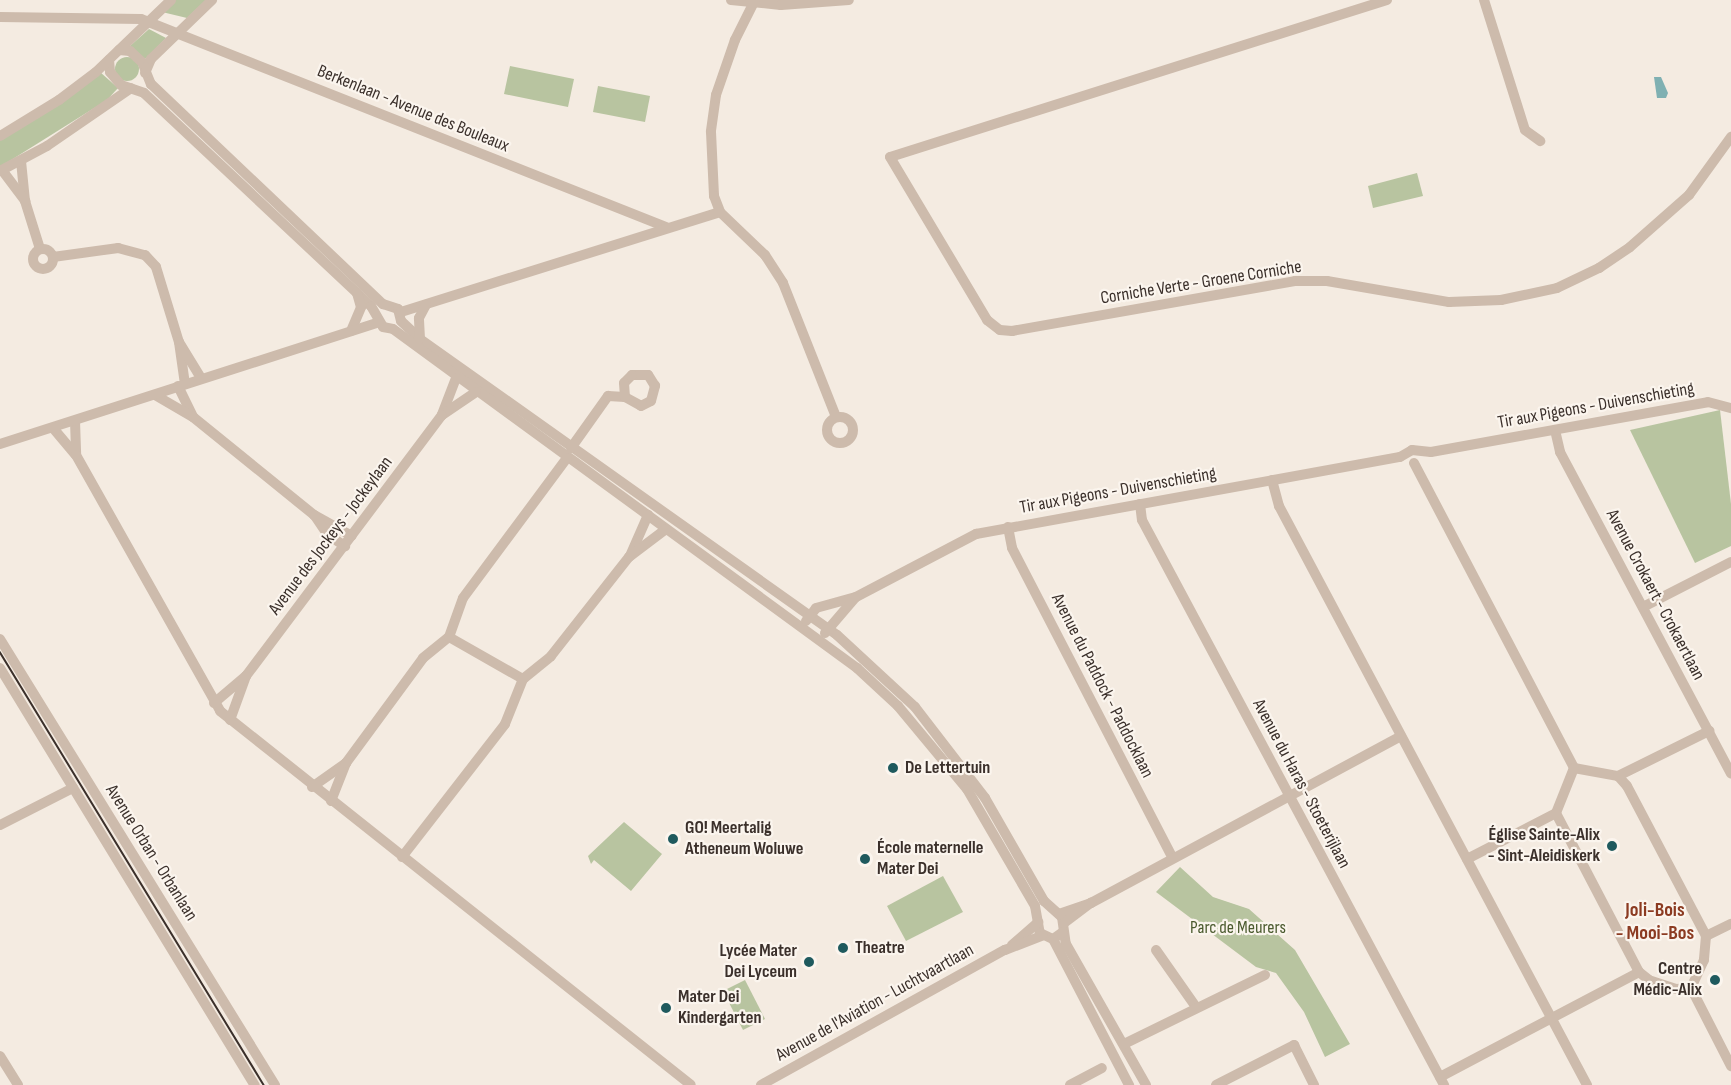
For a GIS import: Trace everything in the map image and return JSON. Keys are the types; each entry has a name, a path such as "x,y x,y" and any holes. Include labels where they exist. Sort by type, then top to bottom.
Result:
{"street":[{"path":"0,136 59,100 109,60 171,0"},
{"path":"25,201 1,170 21,161 142,81 149,61 212,0"},
{"path":"731,0 801,5 849,0"},
{"path":"1353,5 1387,0"},
{"path":"1484,0 1525,130 1540,141"},
{"path":"755,1 735,40 716,95 711,168 720,212 765,255 783,283 836,417"},
{"name":"Corniche Verte - Groene Corniche","path":"1353,5 890,157 987,321 1000,330 1012,331 1295,281 1327,281 1449,302 1501,300 1557,288 1599,268 1630,247 1689,195 1731,137"},
{"name":"Berkenlaan - Avenue des Bouleaux","path":"0,17 141,19 666,227"},
{"path":"120,50 130,51 142,62 151,84 387,306 398,321 456,378 831,631 891,683 950,748 985,798 1060,920 1107,1022 1124,1044 1146,1085"},
{"path":"109,60 110,72 121,85 144,93 357,292 379,319"},
{"path":"21,161 25,201 40,249"},
{"path":"398,321 426,305 666,227 720,212"},
{"path":"40,249 33,256 35,266 45,269 53,257 118,248 145,255 156,267 179,342 182,385 194,417"},
{"path":"40,249 48,250 53,257"},
{"path":"351,331 360,312 357,292"},
{"path":"420,339 419,318 426,305"},
{"path":"379,319 387,306"},
{"path":"0,444 351,331 379,319 398,321 666,529 816,636 898,706 968,789 1129,1085"},
{"path":"179,342 201,378"},
{"name":"Avenue des Jockeys - Jockeylaan","path":"214,703 246,676 345,546 442,415 456,378"},
{"name":"Avenue des Jockeys - Jockeylaan","path":"442,415 476,392"},
{"path":"155,395 194,417 314,515 352,536"},
{"path":"331,801 346,762 423,658 449,637 463,598 608,396 625,397"},
{"name":"Tir aux Pigeons - Duivenschieting","path":"809,616 816,608 856,597 955,544 1008,527 1400,457 1412,450 1431,452 1708,402 1731,408"},
{"path":"75,421 76,455"},
{"path":"53,428 76,455 214,703 230,720 691,1085"},
{"name":"Avenue Crokaert - Crokaertlaan","path":"1555,430 1560,452 1731,773"},
{"name":"Tir aux Pigeons - Duivenschieting","path":"1414,463 1431,452"},
{"path":"1400,457 1414,463 1574,768 1556,813 1467,859"},
{"path":"1272,480 1279,506 1587,1085"},
{"name":"Avenue du Haras - Stoeterijlaan","path":"1140,504 1142,520 1442,1081"},
{"path":"314,515 327,534 345,546"},
{"path":"402,857 505,724 523,679 551,656 629,557 648,515"},
{"name":"Avenue du Paddock - Paddocklaan","path":"1008,527 1012,548 1173,858"},
{"path":"629,557 666,529"},
{"path":"1643,607 1731,562"},
{"name":"Tir aux Pigeons - Duivenschieting","path":"831,631 856,597"},
{"path":"803,626 809,616"},
{"path":"816,636 831,631"},
{"path":"449,637 523,679"},
{"name":"Avenue Orban - Orbanlaan","path":"0,639 275,1085"},
{"name":"Avenue Orban - Orbanlaan","path":"0,668 255,1085"},
{"name":"Avenue des Jockeys - Jockeylaan","path":"230,720 246,676"},
{"path":"1574,768 1618,776 1709,731"},
{"path":"1060,920 1401,736"},
{"path":"312,787 346,762"},
{"path":"1618,776 1707,936 1704,960 1691,988"},
{"path":"0,825 73,788"},
{"path":"1556,813 1639,972 1649,980 1676,989 1691,988"},
{"name":"Avenue de l'Aviation - Luchtvaartlaan","path":"1005,950 1039,920 1060,920"},
{"name":"Avenue de l'Aviation - Luchtvaartlaan","path":"761,1085 1005,950 1047,937 1060,920"},
{"path":"1707,936 1731,924"},
{"path":"1156,950 1196,1007"},
{"path":"1442,1081 1639,972"},
{"path":"1124,1044 1196,1007 1206,1006 1265,975"},
{"path":"1691,988 1731,1065"},
{"path":"1216,1085 1294,1045 1314,1085"},
{"path":"0,1056 18,1085"},
{"path":"1070,1085 1102,1068"}],"green space":[{"path":"175,0 206,0 187,18 162,12"},
{"path":"149,29 166,38 145,59 130,46"},
{"path":"127,57 136,60 139,69 136,78 127,81 118,78 115,69 118,60"},
{"path":"510,66 574,79 568,107 504,94"},
{"path":"100,72 118,88 107,100 0,167 0,140"},
{"path":"598,86 650,96 645,122 593,112"},
{"path":"1417,173 1423,196 1373,208 1368,186"},
{"path":"1720,410 1731,504 1731,546 1695,563 1630,430"},
{"path":"624,822 662,854 631,891 594,860 591,864 588,856"},
{"name":"Parc de Meurers","path":"1180,867 1213,897 1249,909 1295,950 1350,1044 1325,1057 1304,1012 1276,973 1256,967 1156,892"},
{"path":"943,876 963,912 906,941 887,906"},
{"path":"745,980 765,1019 743,1030 723,991"}],"water":[{"path":"1654,77 1661,77 1668,93 1666,98 1657,98"}],"tram line":[{"path":"0,652 264,1085"}],"place":[{"name":"De Lettertuin","path":"893,768"},
{"name":"GO! Meertalig Atheneum Woluwe","path":"673,839"},
{"name":"Église Sainte-Alix - Sint-Aleidiskerk","path":"1612,846"},
{"name":"École maternelle Mater Dei","path":"865,859"},
{"name":"Theatre","path":"843,948"},
{"name":"Lycée Mater Dei Lyceum","path":"809,962"},
{"name":"Centre Médic-Alix","path":"1715,980"},
{"name":"Mater Dei Kindergarten","path":"666,1008"}],"district":[{"name":"Joli-Bois - Mooi-Bos","path":"1655,922"}]}
